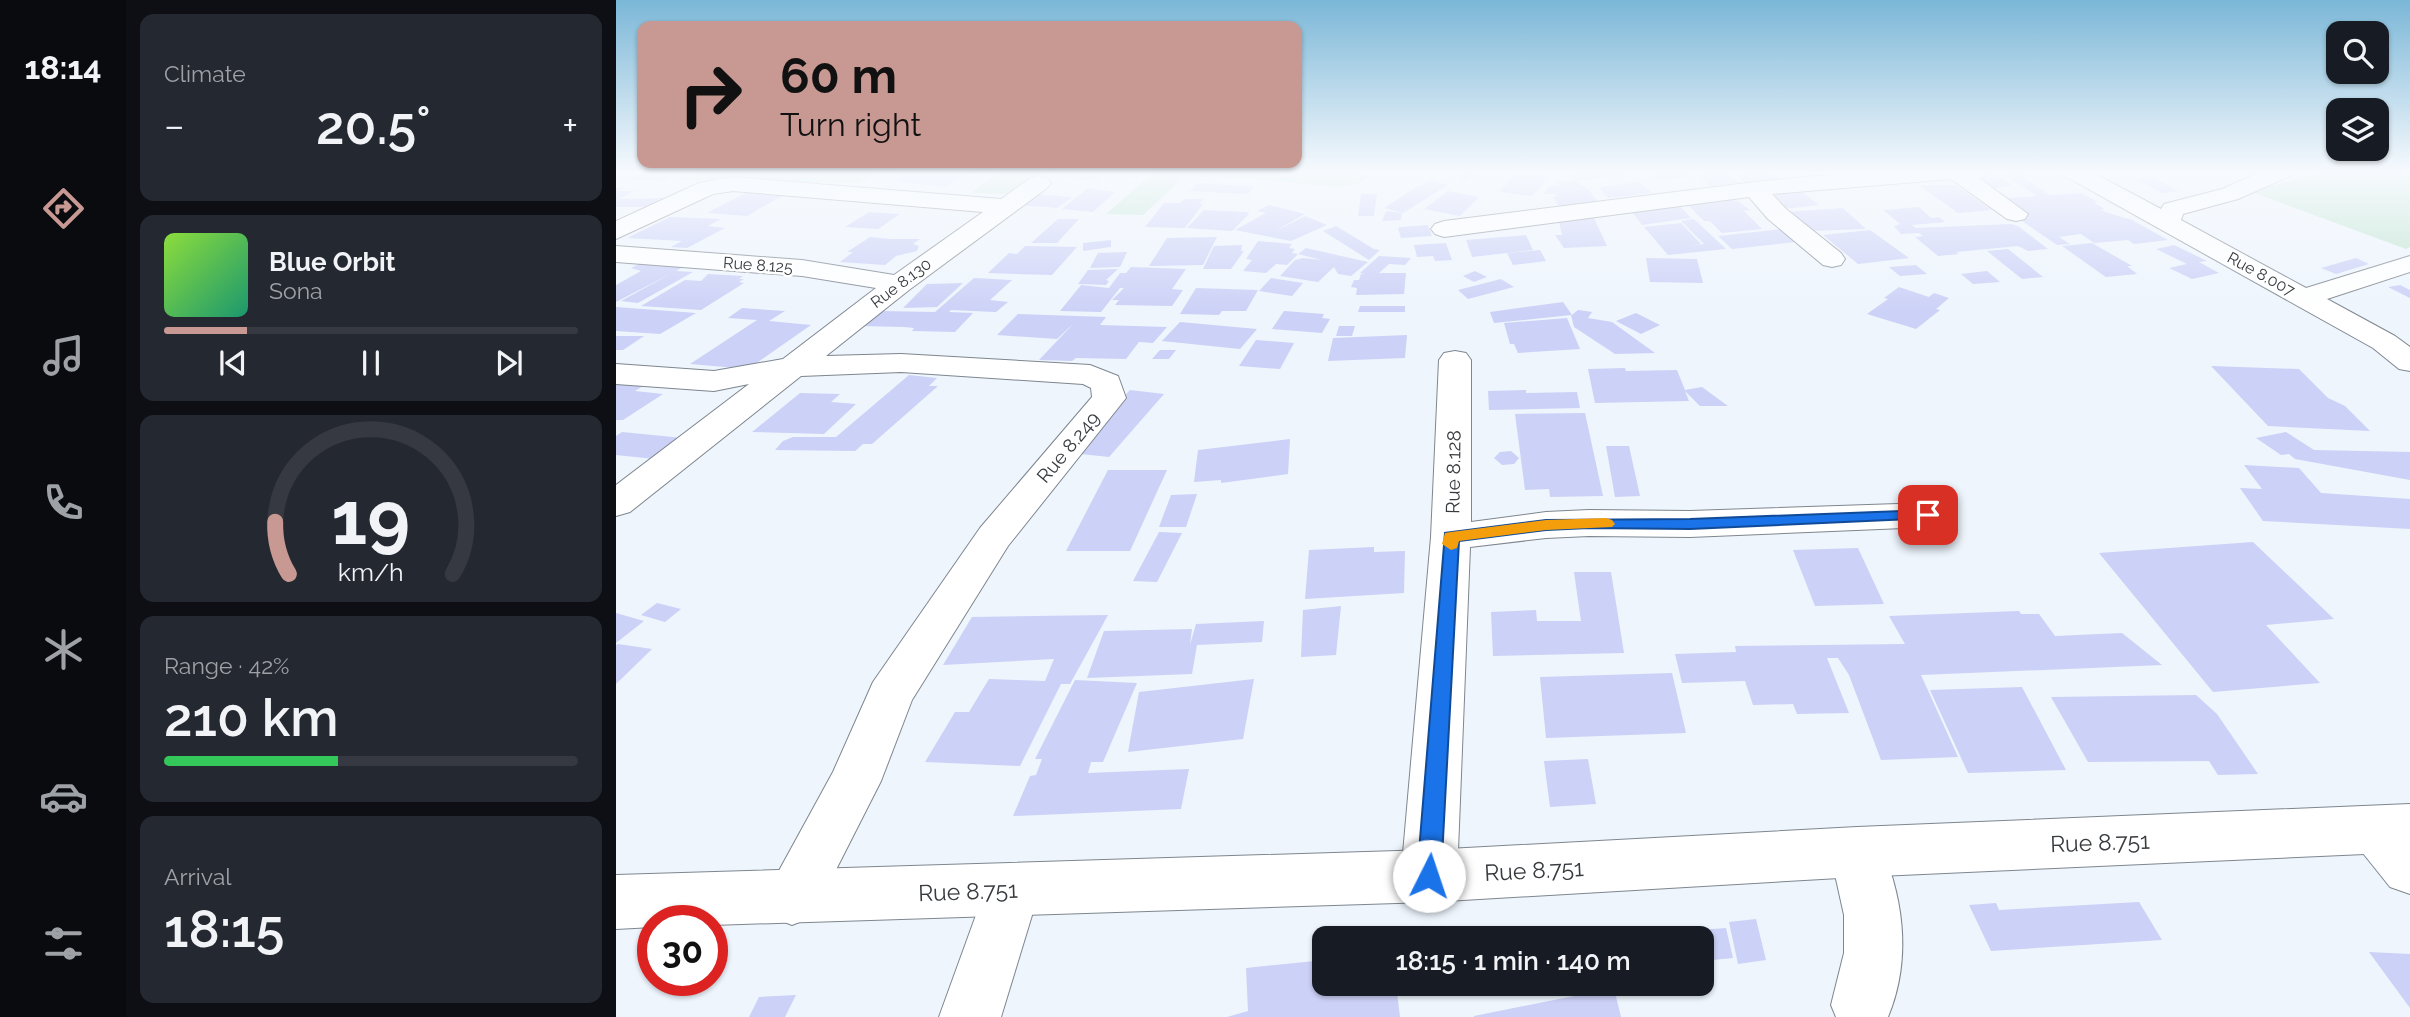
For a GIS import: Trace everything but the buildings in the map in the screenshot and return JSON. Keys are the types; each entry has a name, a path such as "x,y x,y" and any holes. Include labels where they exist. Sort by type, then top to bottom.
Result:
{"street":[{"path":"616,230 641,218"},
{"name":"Rue 8.130","path":"616,504 899,284 990,218"},
{"path":"1444,229 1526,218"},
{"path":"1782,218 1832,259"},
{"name":"Rue 8.007","path":"2161,218 2384,342 2410,362"},
{"name":"Rue 8.125","path":"616,254 802,268 899,284"},
{"path":"2305,298 2344,283 2410,264"},
{"name":"Rue 8.128","path":"1429,876 1451,537 1455,360"},
{"name":"Rue 8.249","path":"616,374 714,381 790,368 901,363 1090,375 1106,383 1109,398 994,537 890,695 855,781 792,898"},
{"path":"1451,537 1546,525 1589,523 1690,524 1928,515"},
{"name":"Rue 8.751","path":"616,902 1429,876 1857,852 2399,842"},
{"path":"1857,852 1872,915 1874,953 1862,1005"},
{"path":"970,1017 1012,889"}],"green space":[{"path":"2323,218 2410,218 2410,247 2406,249"}],"slow traffic":[{"path":"1451,544 1451,537 1546,525 1606,524"}],"route":[{"path":"1429,876 1451,537 1546,525 1589,523 1690,524 1928,515"}]}
